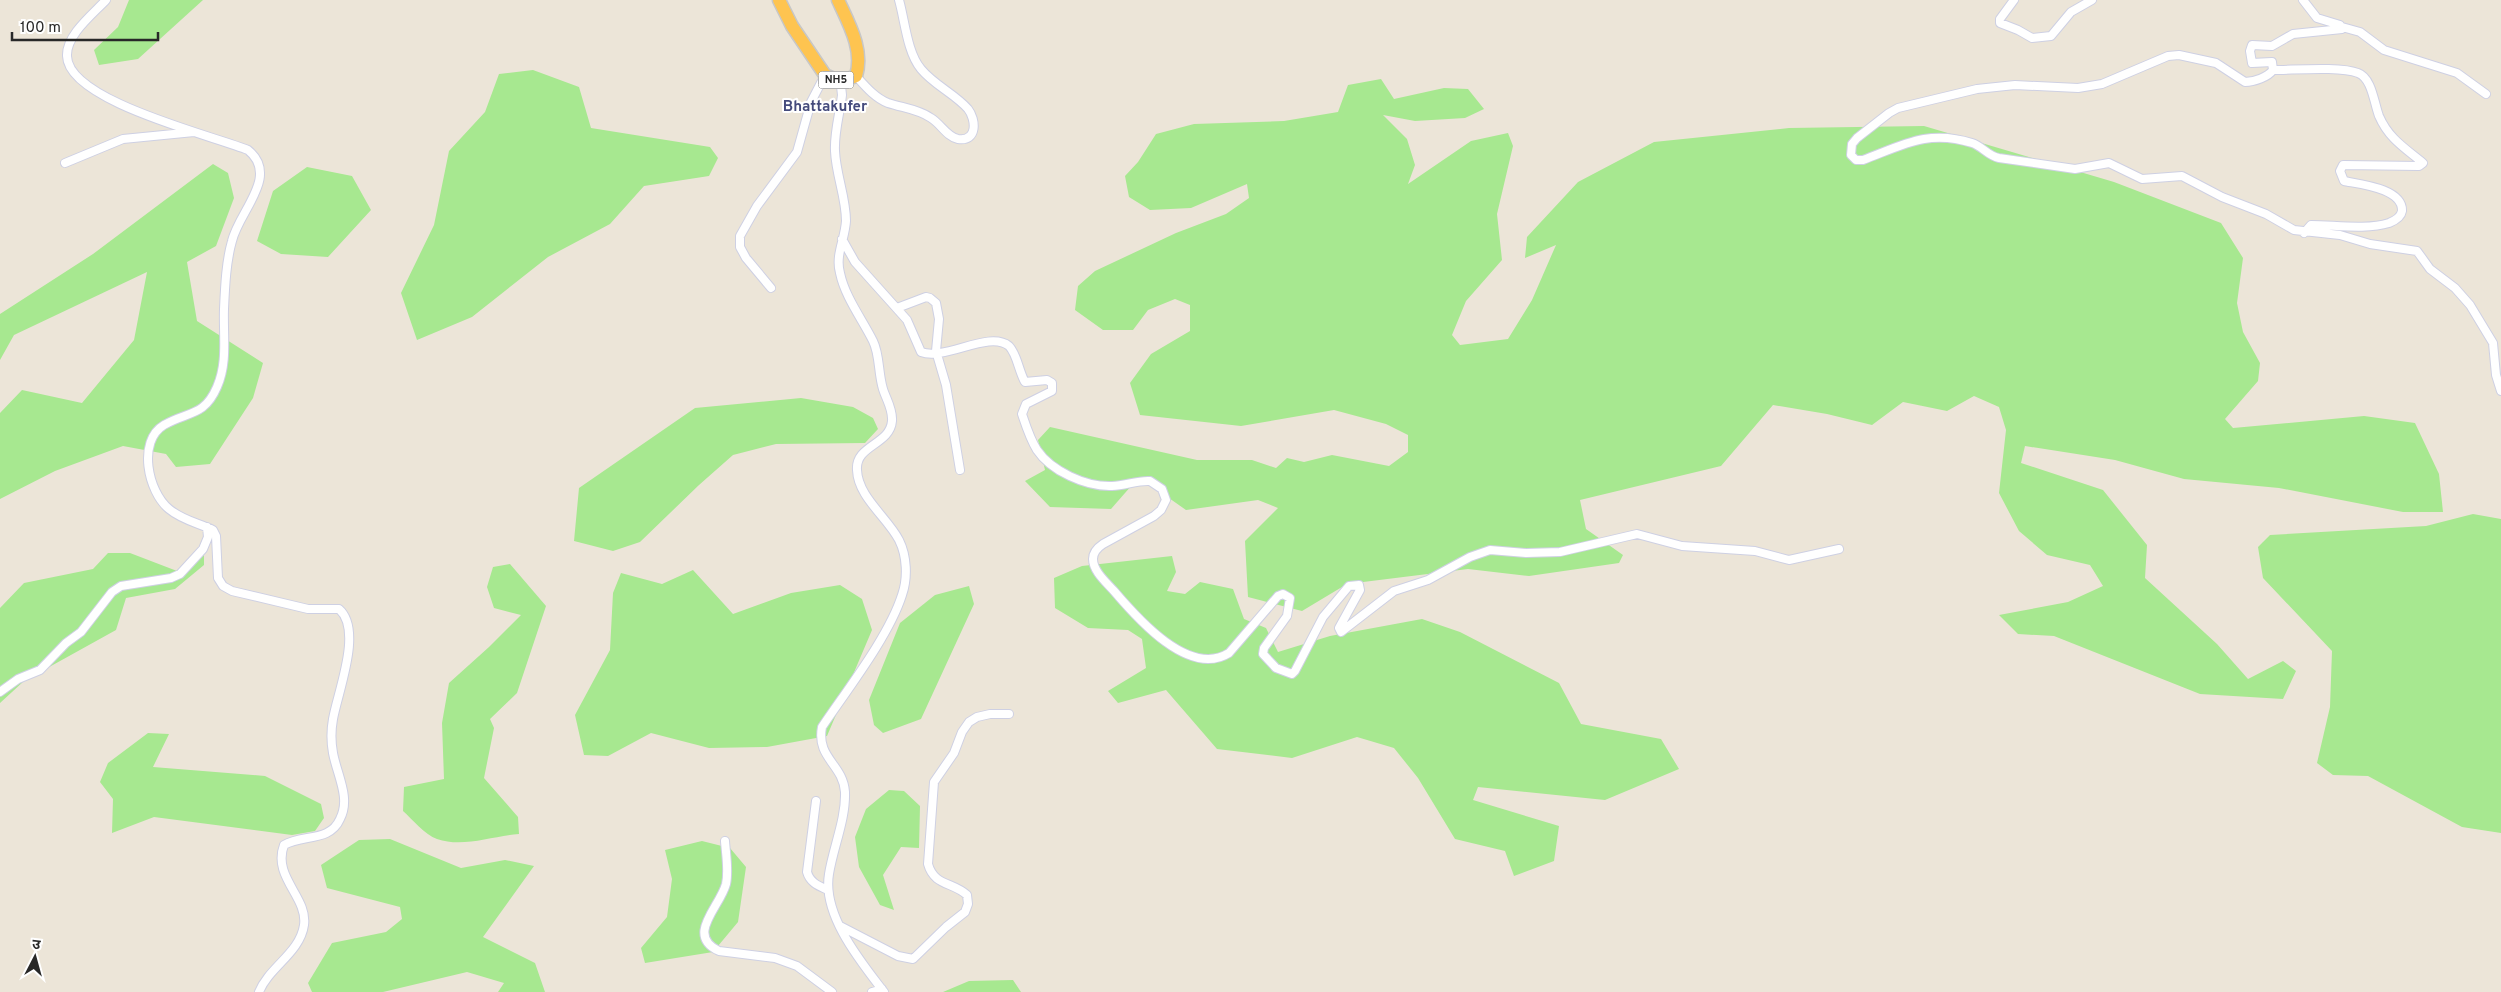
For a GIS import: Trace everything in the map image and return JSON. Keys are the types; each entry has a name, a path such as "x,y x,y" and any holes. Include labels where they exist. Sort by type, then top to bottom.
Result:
{"highway":[{"name":"NH5","path":"779,0 792,26 829,77 848,80 856,76 859,59 857,46 838,0"}],"street":[{"path":"106,0 69,44 68,64 74,74 88,87 112,102 248,150 257,157 261,165 261,177 257,188 232,240 224,309 225,352 222,372 210,402 198,412 163,426 153,436 148,449 148,463 156,493 168,508 186,519 213,530 216,536 218,578 223,586 243,595 295,606 339,609 348,619 349,648 332,737 344,797 344,810 333,830 324,835 291,841 284,845 280,860 283,871 302,910 304,923 301,936 296,945 263,982 259,992"},
{"path":"856,76 874,94 887,102 921,111 937,121 949,134 959,139 969,137 974,130 974,119 967,108 921,69 913,52 899,0"},
{"path":"2014,0 2000,19 2000,23 2035,39 2051,36 2071,12 2092,0"},
{"path":"2303,0 2317,18 2360,32 2384,50 2457,73 2486,94"},
{"path":"2273,70 2272,62 2252,62 2251,46 2272,46 2294,34 2340,31 2342,27"},
{"path":"2304,232 2311,225 2383,224 2396,220 2401,214 2399,203 2384,191 2372,185 2344,181 2340,172 2343,165 2423,165 2388,133 2375,106 2367,80 2359,73 2344,70 2273,70 2271,73 2254,81 2245,82 2227,68 2210,60 2174,55 2102,84 2054,88 2015,85 1957,92 1892,111 1852,144 1851,155 1856,160 1863,160 1935,136 1977,144 1998,158 2075,169 2108,163 2139,178 2177,175 2186,177 2222,197 2244,204 2294,230 2304,232 2340,235 2370,244 2410,249 2419,253 2430,269 2454,288 2470,304 2493,343 2496,375 2501,391"},
{"path":"770,288 746,258 740,247 740,236 757,206 797,152 811,102 829,77 841,86 842,95 834,149 846,223 838,261 840,274 874,342 879,376 890,405 892,420 889,430 882,440 864,451 857,461 859,482 898,539 904,553 906,567 903,594 890,622 822,727 820,739 822,749 840,775 845,791 828,890 833,911 840,926 860,961 883,991"},
{"path":"65,163 123,139 199,132"},
{"path":"842,239 855,262 907,320 921,352 937,354 996,342 1009,346 1025,382 1048,380 1052,383 1052,391 1026,404 1022,414 1029,435 1038,451 1051,465 1086,482 1111,486 1150,481 1162,489 1166,500 1161,510 1103,544 1095,550 1093,558 1100,574 1135,615 1167,643 1196,657 1221,658 1229,653 1278,596 1283,594 1290,598 1287,616 1264,648 1263,654 1276,668 1292,674 1323,617 1348,586 1359,585 1360,590 1339,628 1341,632 1394,591 1428,580 1486,551 1526,553 1565,551 1637,534 1682,546 1755,550 1789,560 1838,549"},
{"path":"897,308 926,298 934,300 939,319 937,354 946,386 960,470"},
{"path":"0,692 18,679 40,670 66,643 81,632 112,592 121,586 170,578 180,574 204,549 208,537 207,527"},
{"path":"840,926 898,956 913,959 946,926 964,912 968,904 967,895 961,890 937,881 930,873 928,864 934,782 954,753 962,732 969,722 990,714 1009,714"},
{"path":"816,801 807,872 809,878 814,883 828,890"},
{"path":"725,841 726,884 720,900 706,922 704,932 706,941 711,947 719,951 775,958 798,966 832,992"},
{"path":"872,992 883,991"}],"green space":[{"path":"129,0 203,0 138,59 99,65 94,50 118,27"},
{"path":"533,70 579,87 591,128 710,147 718,158 709,176 644,186 610,224 548,257 472,317 417,340 401,293 434,225 449,151 485,112 499,74"},
{"path":"1381,79 1394,99 1444,88 1468,89 1484,109 1465,118 1415,121 1383,115 1407,139 1415,165 1408,184 1471,141 1508,133 1513,146 1497,214 1502,260 1466,301 1452,335 1460,345 1508,339 1532,300 1556,245 1525,258 1527,237 1578,182 1654,142 1789,128 1924,126 2114,182 2221,223 2243,258 2237,303 2243,332 2260,363 2258,381 2225,419 2233,428 2364,416 2415,423 2439,474 2443,512 2403,512 2279,488 2184,479 2115,460 2025,446 2021,463 2103,490 2147,545 2145,578 2217,644 2248,679 2283,661 2296,671 2283,699 2200,694 2054,636 2018,634 1999,615 2068,602 2103,586 2090,565 2047,555 2019,531 1999,493 2006,430 1999,407 1974,396 1947,411 1903,402 1872,425 1827,414 1773,405 1721,466 1580,500 1586,529 1623,555 1619,563 1529,576 1468,569 1347,584 1302,611 1248,597 1245,541 1278,508 1258,500 1186,510 1139,477 1111,509 1050,507 1025,481 1045,470 1038,440 1050,427 1197,460 1252,460 1276,468 1287,458 1304,462 1332,455 1389,466 1408,452 1408,435 1386,424 1334,410 1241,426 1140,415 1130,383 1151,354 1190,331 1190,305 1175,299 1148,310 1133,330 1103,330 1075,310 1078,286 1095,271 1176,233 1226,214 1249,198 1247,184 1191,208 1150,210 1129,197 1125,176 1138,162 1156,134 1194,124 1284,121 1338,112 1348,85"},
{"path":"213,164 228,173 234,198 216,246 187,262 197,321 263,363 253,398 210,464 176,467 166,454 123,446 55,471 0,499 0,413 22,390 82,403 134,340 147,272 14,335 0,360 0,314 93,254"},
{"path":"307,167 352,176 371,210 328,257 281,254 257,241 273,191"},
{"path":"801,398 853,407 873,418 878,429 865,443 776,444 733,455 640,542 613,551 574,541 579,488 695,408"},
{"path":"2473,514 2501,519 2501,833 2462,827 2368,776 2333,775 2317,763 2330,707 2332,651 2263,578 2258,547 2270,535 2426,526"},
{"path":"204,550 204,565 175,589 126,598 116,630 24,681 0,703 0,608 24,583 93,569 108,553 130,553 177,571"},
{"path":"1172,556 1176,572 1167,591 1185,594 1200,582 1233,589 1244,619 1266,628 1278,652 1330,636 1422,619 1460,632 1559,683 1581,724 1661,739 1679,769 1605,800 1478,787 1473,800 1559,826 1554,861 1514,876 1505,851 1455,839 1418,778 1394,748 1357,737 1292,758 1217,749 1166,690 1118,703 1108,691 1146,668 1142,639 1128,630 1088,628 1055,608 1054,578 1082,566"},
{"path":"510,564 546,606 517,693 490,719 494,728 484,778 518,817 519,834 467,842 437,839 428,834 403,811 404,787 444,779 442,723 449,683 521,615 494,608 487,587 493,567"},
{"path":"693,570 733,614 791,593 840,585 862,599 872,630 827,736 767,747 709,748 651,733 608,756 584,755 575,715 610,650 613,593 621,573 662,584"},
{"path":"969,586 974,604 921,719 883,733 874,725 869,700 900,623 935,595"},
{"path":"148,733 169,734 153,767 265,776 321,804 324,818 315,831 292,835 154,817 112,833 113,799 100,782 108,763"},
{"path":"889,790 904,791 920,806 919,848 901,847 883,875 894,910 880,905 859,867 855,837 866,809"},
{"path":"390,839 461,868 505,860 534,866 483,937 535,963 545,992 498,992 504,983 467,972 383,992 312,992 308,983 332,943 386,932 402,919 400,907 327,888 321,865 359,840"},
{"path":"702,841 730,848 746,867 738,922 713,952 645,963 641,948 667,917 672,879 665,850"},
{"path":"1013,980 1021,992 943,992 969,981"}],"district":[{"name":"Bhattakufer","path":"825,107"}]}
